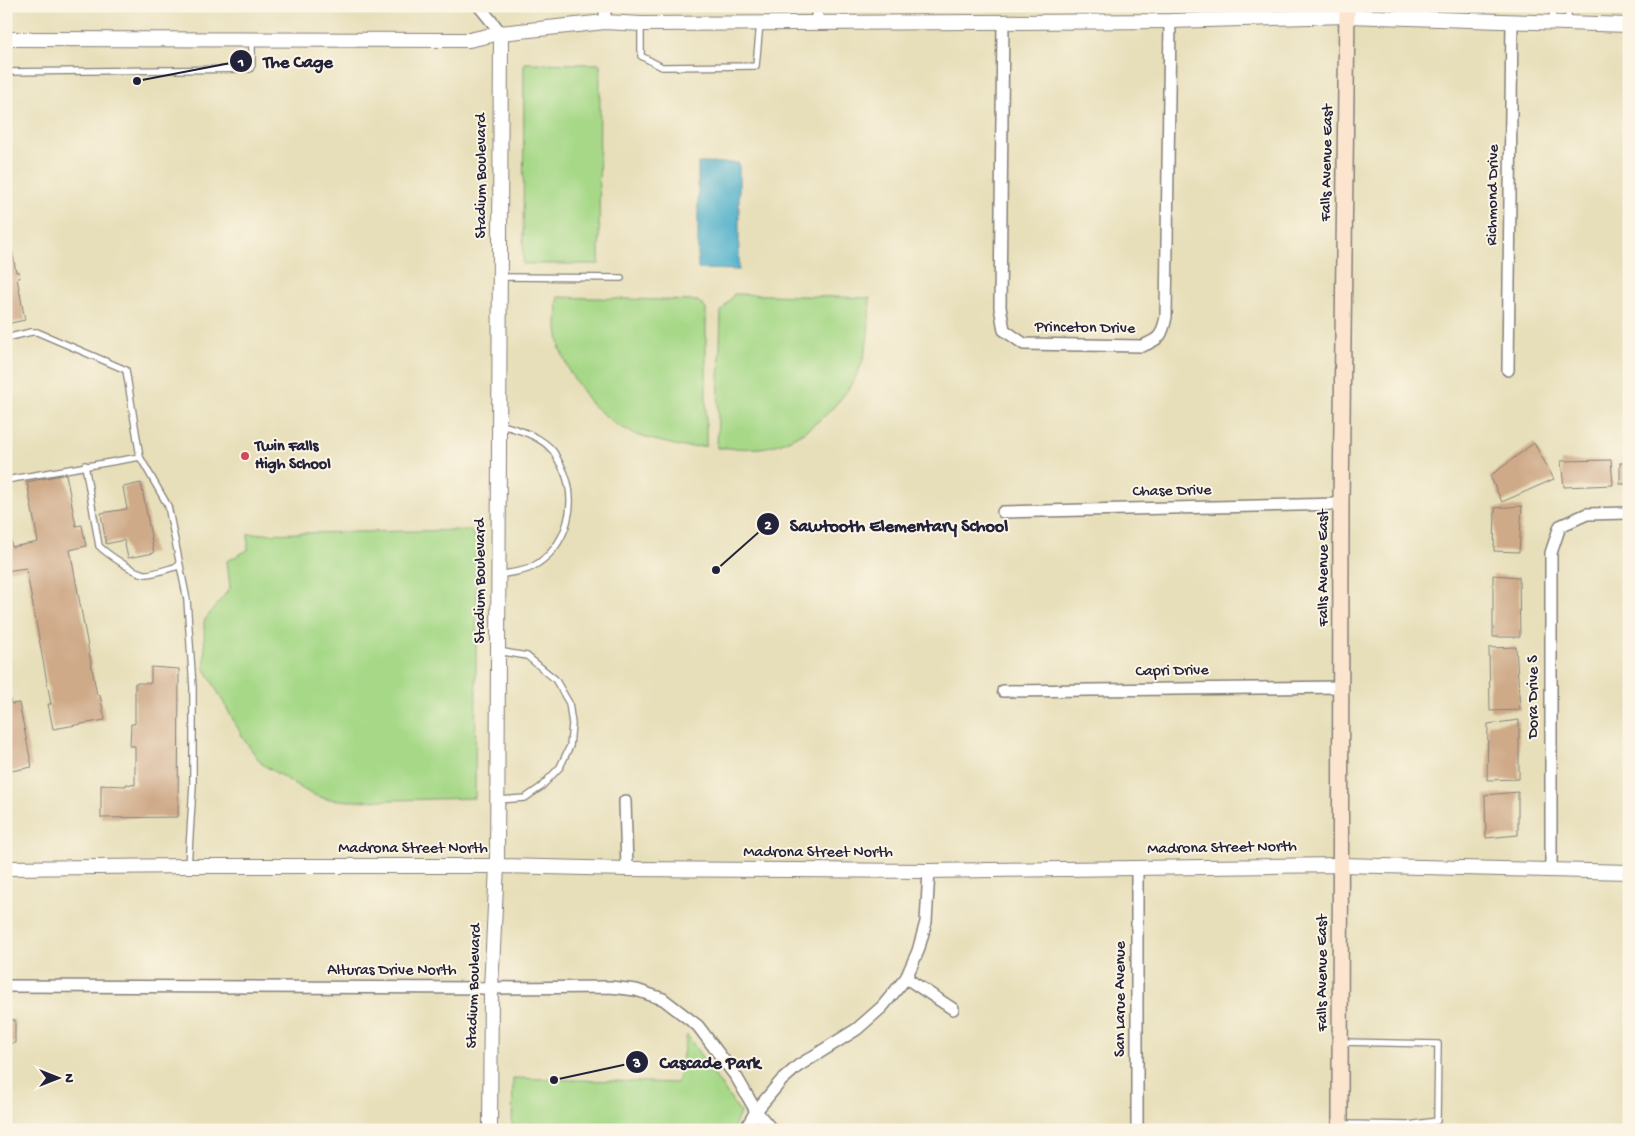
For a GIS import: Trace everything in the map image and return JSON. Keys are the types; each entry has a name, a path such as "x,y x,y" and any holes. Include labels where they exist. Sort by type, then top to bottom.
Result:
{"main road":[{"name":"Falls Avenue East","path":"1340,1127 1341,504 1347,11"}],"street":[{"path":"478,6 501,33"},
{"path":"605,22 606,6"},
{"path":"817,6 817,23"},
{"path":"6,39 469,40 501,33 605,22 640,24 1003,20 1170,21 1266,12 1347,11 1629,25"},
{"name":"Princeton Drive","path":"1003,20 1000,307 1004,330 1024,344 1142,346 1156,340 1163,331 1166,316 1170,21"},
{"name":"Richmond Drive","path":"1508,370 1512,20"},
{"name":"Stadium Boulevard","path":"490,1130 491,988 497,866 501,33"},
{"name":"Chase Drive","path":"1003,512 1341,504"},
{"name":"Dora Drive S","path":"1551,870 1551,553 1560,526 1587,514 1629,513"},
{"name":"Capri Drive","path":"1003,691 1342,687"},
{"path":"626,801 627,869"},
{"name":"Madrona Street North","path":"6,868 497,866 929,871 1341,865 1629,872"},
{"name":"San Larue Avenue","path":"1137,868 1137,1130"},
{"path":"745,1130 756,1111 781,1081 798,1066 857,1029 876,1012 906,978 918,951 926,922 929,871"},
{"path":"906,978 953,1009"},
{"name":"Alturas Drive North","path":"6,986 610,987 636,990 663,999 698,1026 737,1078 756,1111 772,1130"}],"lane":[{"path":"1552,22 1553,6"},
{"path":"1568,6 1568,23"},
{"path":"640,24 640,56 662,68 756,66 760,23"},
{"path":"6,72 250,69 252,65 252,40"},
{"path":"500,277 621,278"},
{"path":"6,338 37,332 126,370 140,457 168,506 187,600 193,687 193,786 188,866"},
{"path":"498,575 530,569 548,557 565,531 571,500 567,477 554,451 528,432 499,424"},
{"path":"6,480 140,457"},
{"path":"85,465 99,546 105,552 138,572 145,574 179,566"},
{"path":"497,800 525,798 560,767 570,746 572,724 569,703 555,680 527,656 498,651"},
{"path":"1340,1042 1438,1044 1438,1121 1408,1125 1340,1127"}],"green space":[{"path":"524,63 600,64 599,264 523,264"},
{"path":"734,294 870,298 865,353 852,384 818,421 805,431 775,445 760,448 717,448 721,312"},
{"path":"558,297 698,301 706,309 706,446 683,447 639,436 617,425 592,405 570,373 560,348 557,328"},
{"path":"470,530 477,541 475,798 351,801 327,799 311,794 262,764 245,741 205,669 204,621 230,588 227,561 248,550 248,534"},
{"path":"687,1035 740,1113 733,1130 512,1130 513,1078 677,1083"}],"water":[{"path":"698,163 739,163 739,270 698,269"}],"building":[{"path":"6,219 16,272 19,272 20,278 17,278 25,320 6,325"},
{"path":"1534,443 1554,479 1502,502 1490,476"},
{"path":"1611,460 1613,485 1564,487 1561,461"},
{"path":"1620,463 1629,463 1629,484 1620,484"},
{"path":"66,474 76,526 82,525 86,546 70,550 97,695 100,695 105,720 53,729 48,704 51,704 26,568 6,571 6,520 12,547 38,542 27,482"},
{"path":"141,483 154,553 128,558 124,540 106,544 101,513 127,509 123,487"},
{"path":"1522,506 1519,552 1494,551 1495,508"},
{"path":"1493,575 1519,577 1520,637 1493,637"},
{"path":"1516,647 1520,710 1490,711 1489,648"},
{"path":"151,667 179,669 178,817 101,818 101,785 135,785 135,746 130,746 131,724 135,724 135,683 151,683"},
{"path":"6,683 11,704 19,703 32,767 6,772"},
{"path":"1519,720 1519,779 1487,780 1488,724"},
{"path":"1518,792 1518,835 1486,838 1485,795"},
{"path":"6,1020 15,1020 15,1043 6,1043"}],"place":[{"name":"The Cage","path":"137,81"},
{"name":"Twin Falls High School","path":"245,456"},
{"name":"Sawtooth Elementary School","path":"716,570"},
{"name":"Cascade Park","path":"554,1080"}]}
